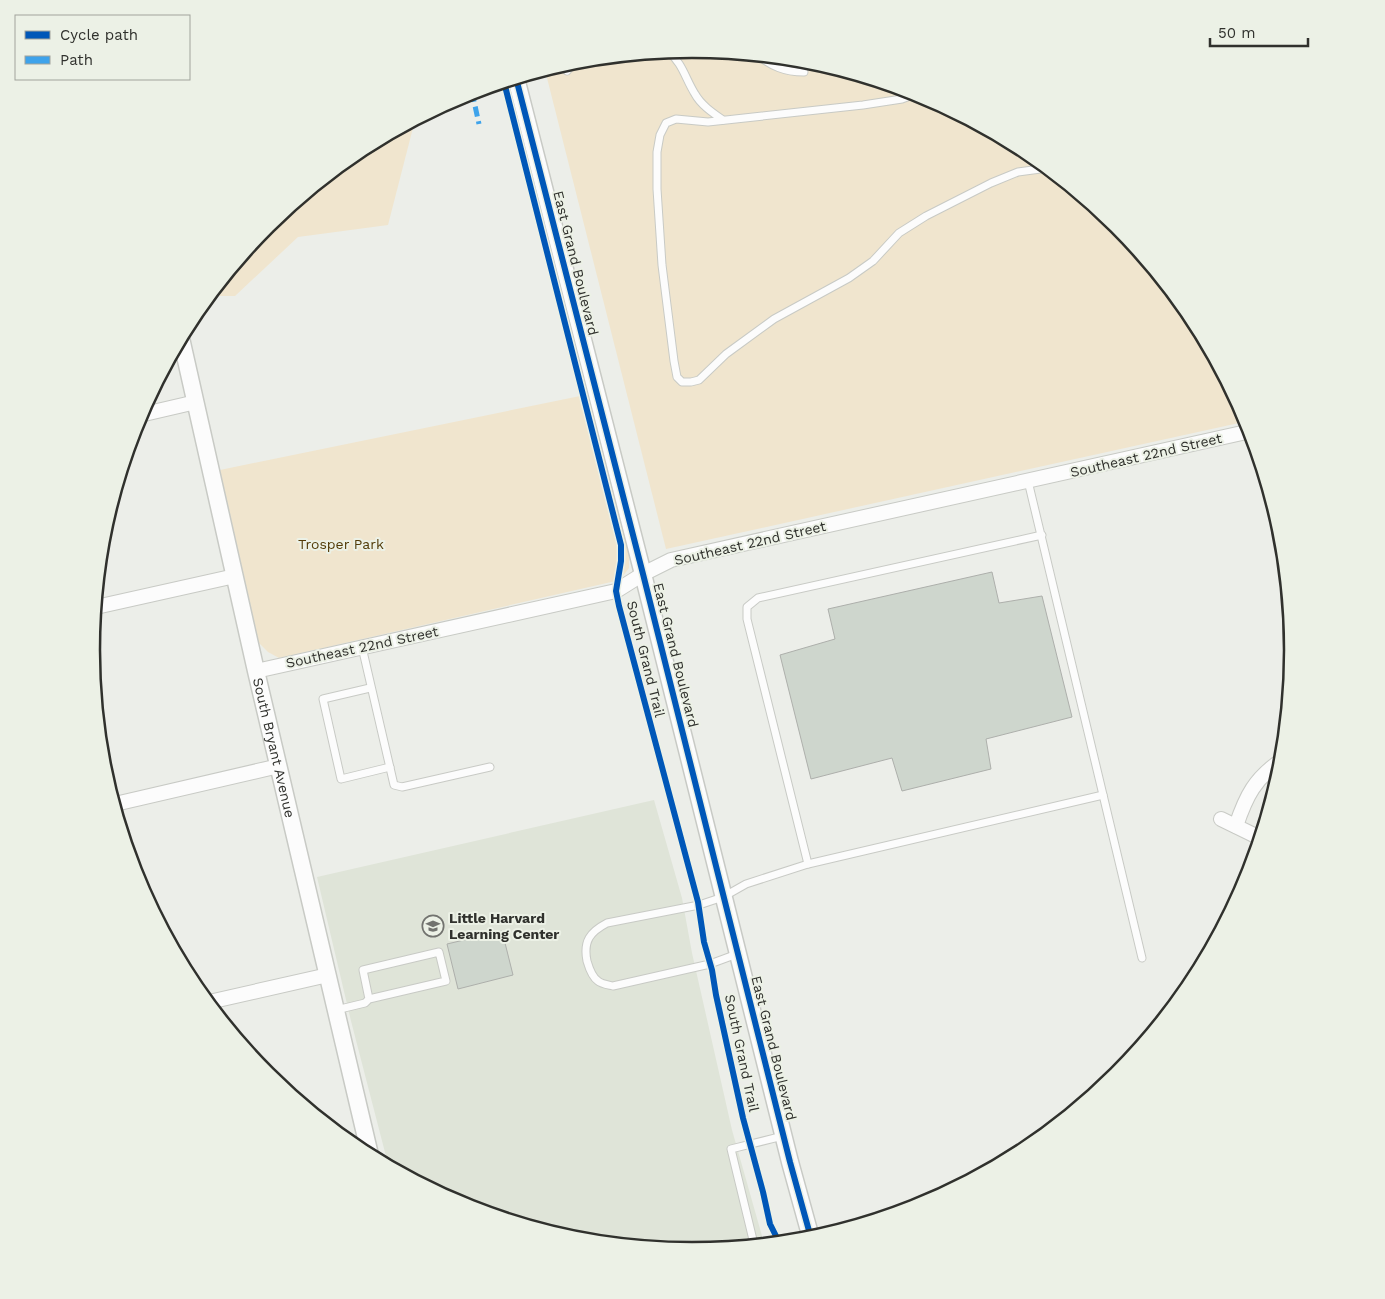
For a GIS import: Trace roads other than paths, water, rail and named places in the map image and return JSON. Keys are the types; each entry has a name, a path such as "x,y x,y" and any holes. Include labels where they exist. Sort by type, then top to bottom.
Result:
{"street":[{"name":"East Grand Boulevard","path":"518,84 643,574 783,1136 809,1230"},
{"name":"South Bryant Avenue","path":"183,348 256,671 367,1144"},
{"path":"151,412 196,402"},
{"name":"Southeast 22nd Street","path":"256,671 616,591 643,574 671,560 1243,433"},
{"path":"103,606 235,576"},
{"path":"121,803 279,766"},
{"path":"1236,826 1242,807 1254,784 1272,768"},
{"path":"1221,820 1254,835"},
{"path":"216,1000 328,975"}],"lane":[{"path":"675,58 681,64 696,96 723,120"},
{"path":"767,63 773,67 788,72 804,72"},
{"path":"905,98 862,105 708,122 676,119 666,123 660,135 657,152 657,190 665,295 677,377 682,382 699,380 726,354 774,319 849,278 873,260 900,233 926,216 991,183 1018,172 1038,169"},
{"path":"1028,481 1142,958"},
{"path":"808,864 747,619 747,607 758,598 1042,536"},
{"path":"362,647 394,785 402,787 490,767"},
{"path":"370,688 322,699 341,779 390,768"},
{"path":"738,954 710,964 613,986 598,982 589,969 585,949 595,929 607,923 699,905 724,897 746,884 808,864 1104,795"},
{"path":"336,1010 365,1003 369,999 446,981 439,952 363,970 369,999"},
{"path":"752,1238 731,1149 783,1136"}],"place":[{"name":"Little Harvard Learning Center","path":"433,926"}],"park label":[{"name":"Trosper Park","path":"341,544"}]}
